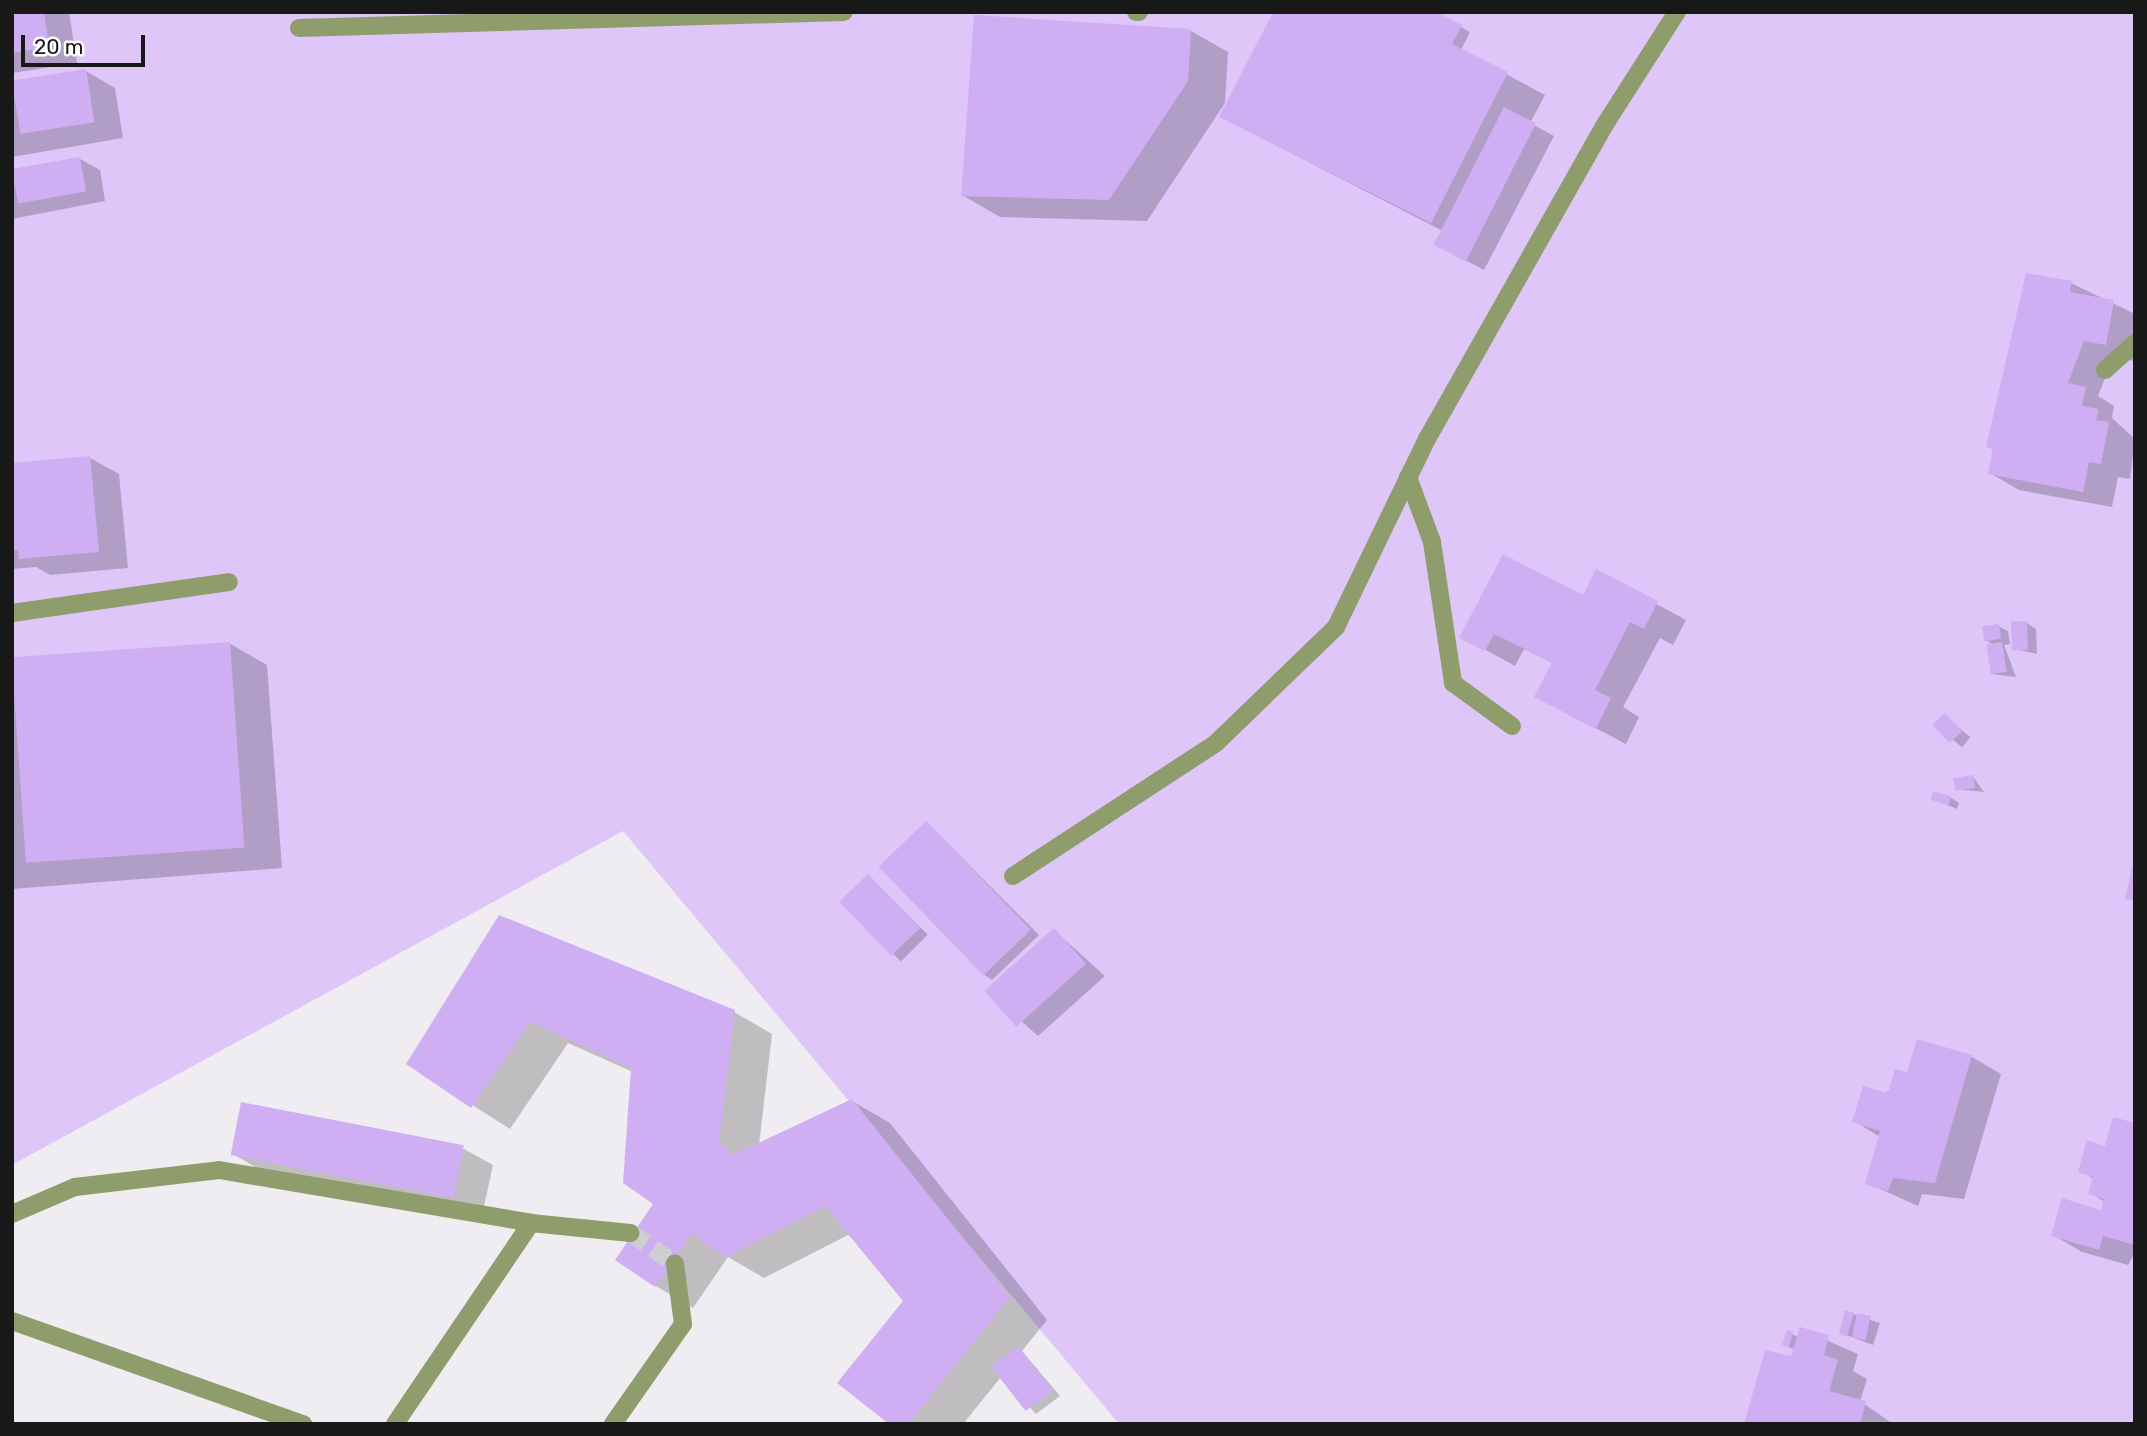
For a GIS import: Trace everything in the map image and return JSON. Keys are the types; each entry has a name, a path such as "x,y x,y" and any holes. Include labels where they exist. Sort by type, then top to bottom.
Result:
{"street":[{"path":"299,28 845,12"},
{"path":"1013,876 1216,743 1336,627 1408,477 1604,126 1677,12"},
{"path":"2105,370 2135,343"},
{"path":"1408,477 1432,542 1452,683 1513,726"},
{"path":"12,613 229,582"},
{"path":"12,1214 75,1186 219,1170 531,1223 631,1233"},
{"path":"395,1424 531,1223"},
{"path":"614,1424 683,1324 675,1264"},
{"path":"12,1321 303,1424"}],"shaded area":[{"path":"12,12 2135,12 2135,1424 1119,1424 623,831 12,1165"}],"building":[{"path":"12,12 44,12 49,47 12,53"},
{"path":"1273,12 1436,12 1462,25 1452,44 1508,72 1431,223 1219,117"},
{"path":"974,15 1191,29 1188,81 1109,200 961,196"},
{"path":"86,69 94,122 20,134 12,81"},
{"path":"1504,107 1536,123 1466,261 1434,245"},
{"path":"80,157 86,191 18,203 12,169"},
{"path":"2026,273 2072,281 2070,292 2114,300 2106,345 2084,341 2068,383 2086,387 2082,406 2099,409 2096,420 2109,422 2101,464 2089,462 2083,492 1988,474 1993,449 1986,447"},
{"path":"90,456 99,552 19,559 18,550 12,550 12,463"},
{"path":"1503,554 1583,595 1596,569 1658,601 1644,629 1630,622 1595,690 1611,698 1596,729 1534,697 1552,662 1494,634 1485,651 1459,638"},
{"path":"2027,621 2028,650 2012,651 2011,622"},
{"path":"1999,624 2001,639 1984,641 1982,626"},
{"path":"230,642 244,847 26,863 12,657"},
{"path":"2002,642 2007,672 1991,674 1986,645"},
{"path":"1945,713 1962,731 1950,743 1933,725"},
{"path":"1973,775 1975,788 1955,791 1953,778"},
{"path":"1933,791 1951,796 1949,805 1931,800"},
{"path":"926,821 1031,930 983,975 879,867"},
{"path":"2135,855 2135,901 2125,899"},
{"path":"868,874 920,928 891,956 839,902"},
{"path":"499,915 735,1010 719,1143 733,1155 852,1099 1010,1297 908,1424 889,1424 837,1383 903,1301 825,1206 725,1258 692,1233 655,1287 615,1260 653,1204 623,1183 631,1068 530,1022 471,1108 406,1064"},
{"path":"1054,928 1086,964 1016,1027 984,991"},
{"path":"1917,1039 1972,1055 1935,1183 1893,1178 1888,1191 1865,1184 1880,1131 1852,1122 1863,1086 1888,1093 1895,1069 1907,1072"},
{"path":"241,1102 464,1145 454,1198 231,1155"},
{"path":"2113,1117 2135,1123 2135,1245 2103,1236 2099,1250 2051,1236 2062,1198 2101,1210 2104,1199 2088,1194 2093,1177 2078,1172 2087,1140 2105,1146"},
{"path":"1845,1310 1854,1313 1847,1337 1839,1334"},
{"path":"1857,1313 1871,1316 1865,1340 1852,1337"},
{"path":"1800,1327 1829,1335 1824,1355 1838,1360 1829,1391 1866,1401 1860,1424 1744,1424 1765,1350 1791,1356"},
{"path":"1787,1330 1793,1332 1789,1347 1782,1345"},
{"path":"1018,1346 1052,1390 1026,1411 991,1367"}],"tunnel":[{"path":"631,1233 675,1264"}]}
